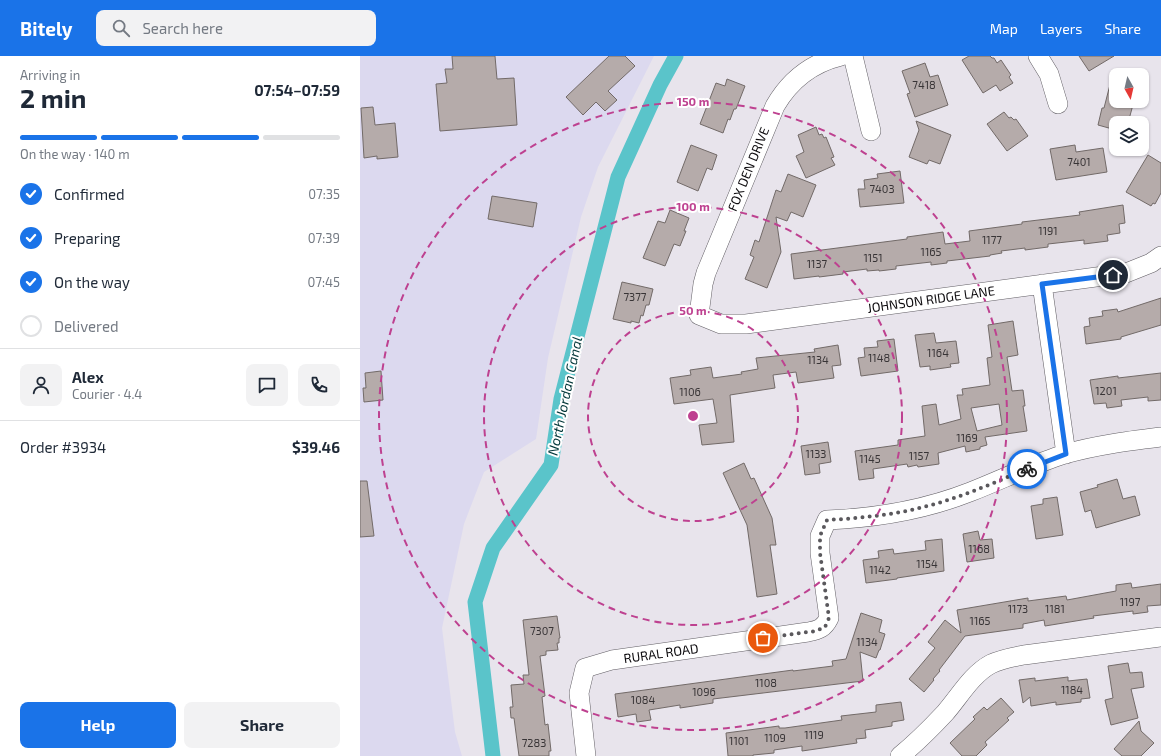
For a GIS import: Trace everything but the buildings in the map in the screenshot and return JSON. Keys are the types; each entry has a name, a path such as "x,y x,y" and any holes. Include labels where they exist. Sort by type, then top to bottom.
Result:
{"street":[{"name":"FOX DEN DRIVE","path":"699,315 706,273 775,106 782,93 803,72 817,64 841,56"},
{"path":"853,56 871,131"},
{"path":"1038,56 1049,74 1058,104"},
{"name":"JOHNSON RIDGE LANE","path":"699,315 721,324 746,324 1126,273 1151,263 1161,256"},
{"path":"1042,284 1066,454 1091,448 1161,437"},
{"name":"RURAL ROAD","path":"586,756 579,693 585,668 612,660 816,631 825,627 829,618 820,553 820,536 827,520 862,519 904,512 937,503 968,493 1066,454"},
{"path":"900,756 912,747 944,714 978,673 991,664 1024,655 1161,636"}],"shaded area":[{"path":"360,56 654,56 598,167 581,217 548,358 536,439 484,472 464,524 442,628 455,732 462,756 360,756"}],"waterway":[{"name":"North Jordan Canal","path":"493,756 475,602 493,548 551,465 561,399 618,177 660,85 676,56"}],"way so far":[{"path":"763,638 816,631 825,627 829,618 820,553 820,536 827,520 862,519 904,512 968,493 1027,469"}],"route":[{"path":"1027,469 1066,454 1042,284 1113,275"}]}
